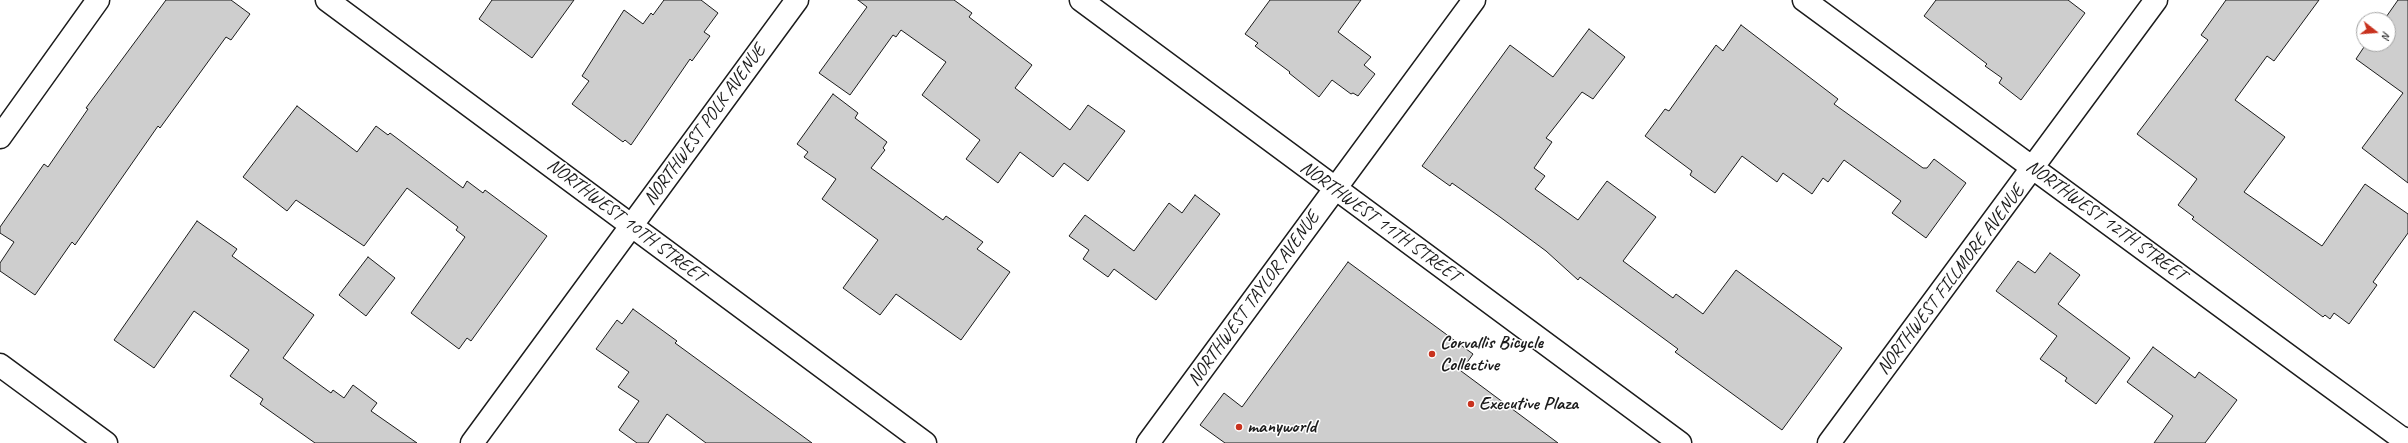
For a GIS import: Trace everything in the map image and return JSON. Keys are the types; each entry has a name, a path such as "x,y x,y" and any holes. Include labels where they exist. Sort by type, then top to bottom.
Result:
{"street":[{"path":"0,137 98,0"},
{"name":"NORTHWEST 10TH STREET","path":"327,0 925,443"},
{"name":"NORTHWEST POLK AVENUE","path":"472,443 797,0"},
{"name":"NORTHWEST 11TH STREET","path":"1081,0 1680,443"},
{"name":"NORTHWEST TAYLOR AVENUE","path":"1148,443 1474,0"},
{"name":"NORTHWEST 12TH STREET","path":"1804,0 2308,370 2400,437 2408,440"},
{"name":"NORTHWEST FILLMORE AVENUE","path":"1830,443 2034,168 2156,0"},
{"path":"0,365 106,443"}],"building":[{"path":"166,0 231,0 250,14 231,40 226,37 160,128 158,126 75,245 72,242 35,295 0,271 0,263 14,242 0,233 0,227 44,164 48,167 88,109 86,108"},
{"path":"492,0 574,0 532,58 479,19"},
{"path":"664,0 701,0 718,13 704,32 710,36 692,61 690,59 631,145 625,140 623,142 572,104 589,81 582,76 624,10 643,24 651,13 653,15"},
{"path":"858,0 954,0 972,13 969,17 1032,65 1015,88 1070,130 1088,105 1125,131 1088,181 1064,163 1053,177 1020,152 998,183 966,159 980,140 922,95 946,62 901,30 896,37 893,35 850,95 819,73 867,7"},
{"path":"1270,0 1361,0 1338,32 1371,57 1364,65 1375,74 1358,96 1353,93 1351,94 1332,80 1319,97 1289,73 1290,72 1255,46 1258,43 1245,34"},
{"path":"1936,0 2068,0 2085,13 2021,100 1999,83 2002,78 1985,66 1987,64 1924,16"},
{"path":"2226,0 2319,0 2274,61 2267,56 2235,100 2285,137 2244,192 2322,246 2365,184 2408,214 2408,233 2373,282 2377,285 2349,324 2334,313 2330,319 2325,315 2323,317 2192,219 2194,217 2178,205 2197,179 2137,134 2208,40 2201,35"},
{"path":"2398,0 2408,0 2408,183 2362,148 2403,93 2356,59 2361,52 2396,52 2396,12 2390,12"},
{"path":"1741,25 1838,99 1834,104 1923,168 1927,168 1934,159 1966,183 1926,238 1892,213 1901,201 1844,160 1828,182 1823,178 1812,194 1783,173 1777,182 1742,156 1715,193 1690,175 1692,171 1645,136 1665,109 1669,111 1716,45 1723,51"},
{"path":"1589,29 1625,57 1593,99 1582,92 1546,138 1552,142 1534,168 1545,176 1535,189 1578,220 1607,181 1656,217 1623,261 1673,298 1676,294 1703,314 1736,270 1842,348 1782,430 1675,352 1678,349 1580,277 1578,280 1546,251 1500,217 1452,183 1450,186 1422,166 1510,45 1553,77"},
{"path":"833,94 858,113 855,118 887,142 883,148 885,150 871,168 943,220 946,216 983,242 977,249 1010,272 961,340 896,294 880,315 843,288 878,240 822,199 836,179 804,157 808,152 797,144"},
{"path":"297,106 357,152 376,126 388,135 390,133 463,188 467,181 483,193 485,190 547,236 471,341 467,338 459,349 411,313 465,237 456,230 458,227 407,188 364,246 296,200 287,211 243,177"},
{"path":"1195,195 1220,214 1156,300 1114,269 1108,277 1083,259 1089,250 1069,236 1085,215 1134,251 1169,203 1182,213"},
{"path":"197,221 237,249 232,256 314,315 283,358 331,393 333,390 344,398 353,385 377,403 371,411 417,443 315,443 260,404 263,399 230,376 249,350 194,311 154,368 114,340"},
{"path":"2050,253 2080,275 2058,304 2130,358 2096,404 2065,381 2067,378 2040,359 2057,336 1996,291 2018,261 2035,273"},
{"path":"368,257 395,278 366,316 339,295"},
{"path":"1348,262 1473,354 1461,371 1558,443 1225,443 1200,425 1224,393 1242,407"},
{"path":"633,309 677,341 675,343 812,443 706,443 667,414 648,443 637,443 619,430 639,401 618,387 629,372 596,349 617,320 622,324"},
{"path":"2153,347 2195,378 2199,372 2237,400 2205,443 2154,443 2173,416 2127,382"}],"place":[{"name":"Corvallis Bicycle Collective","path":"1432,354"},
{"name":"Executive Plaza","path":"1471,404"},
{"name":"manyworld","path":"1239,427"}]}
